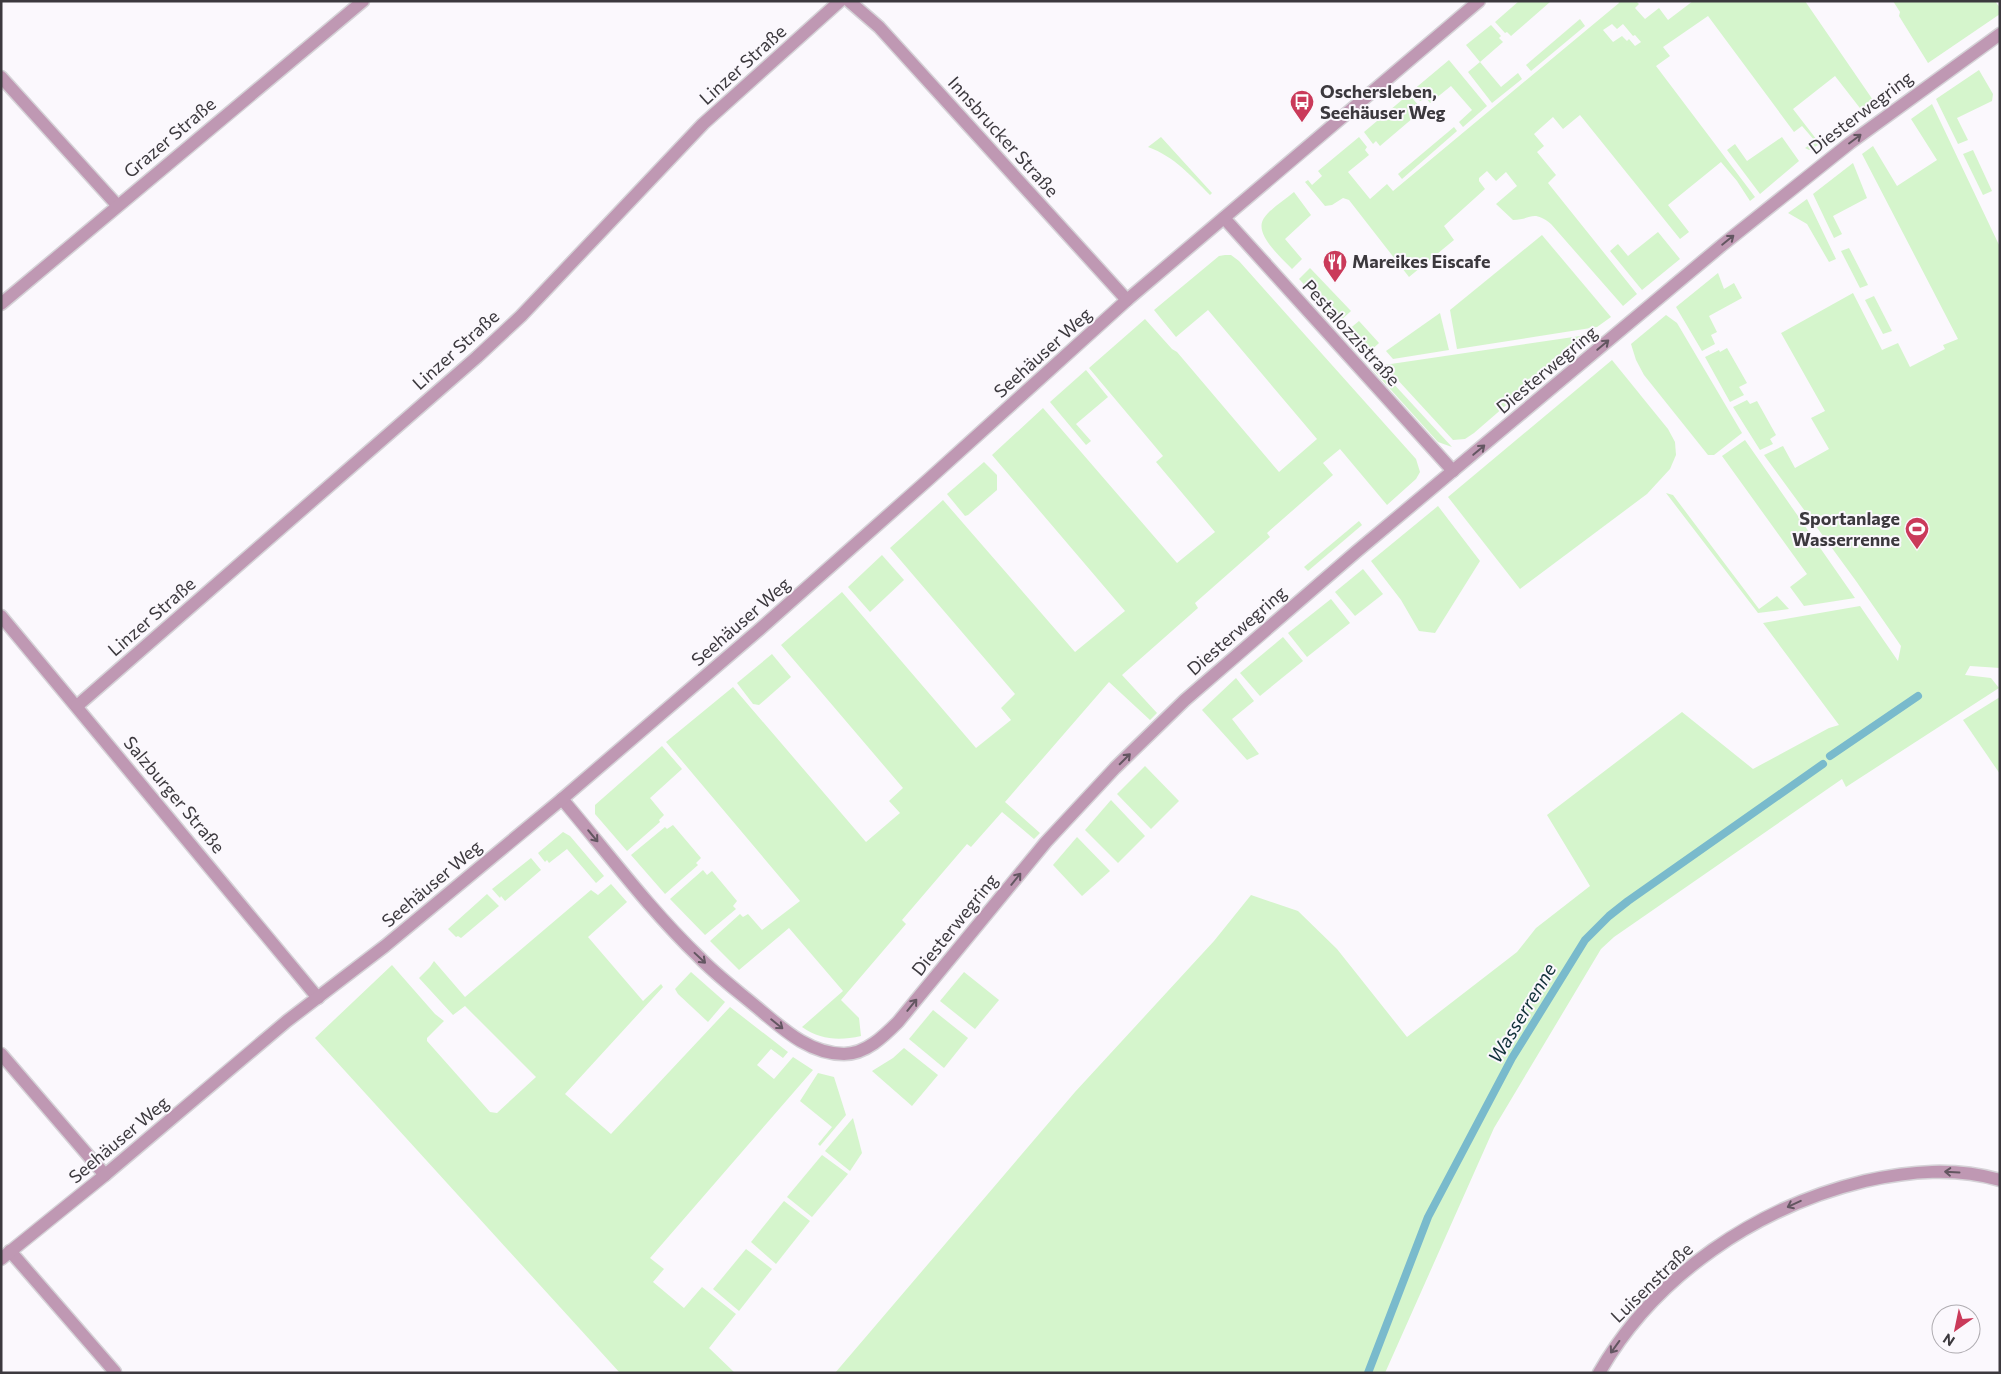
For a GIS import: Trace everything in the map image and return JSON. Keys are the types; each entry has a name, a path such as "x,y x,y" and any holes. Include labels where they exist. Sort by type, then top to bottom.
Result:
{"street":[{"name":"Grazer Straße","path":"1,304 362,1"},
{"name":"Linzer Straße","path":"77,706 477,357 521,316 703,124 840,1"},
{"name":"Innsbrucker Straße","path":"849,1 879,27 1127,300"},
{"name":"Seehäuser Weg","path":"115,1372 6,1255 105,1175 287,1021 384,946 562,799 760,629 1127,300 1479,1"},
{"name":"Diesterwegring","path":"562,799 657,913 699,957 740,993 793,1037 808,1045 826,1053 846,1054 862,1050 880,1040 898,1022 1046,842 1115,768 1184,700 1453,471 1802,180 2000,34"},
{"path":"1,77 117,205"},
{"name":"Pestalozzistraße","path":"1224,218 1453,471"},
{"name":"Salzburger Straße","path":"1,616 318,998"},
{"path":"1,1054 105,1175"},
{"name":"Luisenstraße","path":"1599,1373 1610,1353 1631,1326 1690,1266 1761,1219 1804,1199 1891,1175 1928,1171 1978,1174 2000,1180"}],"green space":[{"path":"1519,1 1550,2 1511,36 1507,32 1505,33 1495,22"},
{"path":"1618,1 1636,1 1639,4 1635,8 1645,19 1659,8 1668,20 1693,1 1805,1 1875,103 1863,112 1835,76 1793,109 1820,144 1809,150 1805,148 1815,141 1802,126 1794,132 1708,16 1663,47 1670,56 1656,66 1755,197 1750,201 1737,181 1721,162 1668,205 1689,232 1680,239 1580,115 1563,129 1553,117 1534,134 1544,146 1537,152 1556,175 1548,183 1637,294 1623,306 1551,224 1536,216 1513,220 1496,204 1517,186 1506,172 1496,181 1487,171 1479,178 1485,189 1444,226 1454,240 1409,277 1349,200 1343,198 1332,205 1325,206 1305,182 1308,180 1312,185 1322,176 1318,171 1359,137 1367,147 1365,150 1369,155 1348,172 1370,199 1387,184 1393,191 1619,3","holes":["1612,24 1617,29 1623,24 1641,42 1635,46 1629,39 1627,41 1622,36 1613,42 1603,30"]},
{"path":"1893,1 1995,1 2000,8 2000,14 1928,63 1899,16 1900,12"},
{"path":"1580,19 1585,26 1531,71 1526,65"},
{"path":"1491,25 1501,36 1499,38 1503,42 1480,62 1466,45"},
{"path":"1449,60 1487,106 1463,127 1459,122 1472,110 1451,86 1430,103 1426,98 1420,101 1412,91"},
{"path":"1480,62 1501,87 1518,73 1522,79 1492,103 1468,72"},
{"path":"1979,70 1993,94 1992,101 1957,118 1968,140 1958,144 1936,99"},
{"path":"1409,94 1418,105 1416,107 1420,112 1380,146 1376,141 1373,144 1364,132"},
{"path":"1932,104 2000,247 2000,668 1970,666 1965,675 1991,678 1999,688 1846,787 1842,779 1614,937 1601,949 1494,1128 1385,1373 835,1373 1075,1092 1214,941 1251,895 1298,911 1337,949 1407,1037 1517,952 1536,928 1590,886 1547,815 1682,712 1753,769 1829,728 1839,725 1763,623 1860,606 1898,661 1901,646 1764,455 1783,446 1795,468 1829,449 1811,418 1825,411 1781,333 1853,293 1882,350 1898,343 1910,367 1945,349 1943,345 1958,339 1862,154 1873,146 1897,186 1937,160 1911,119"},
{"path":"1454,127 1457,131 1402,179 1398,174"},
{"path":"1161,137 1212,193 1210,195 1174,161 1148,147"},
{"path":"1782,137 1799,161 1760,194 1727,150 1735,144 1747,161"},
{"path":"1973,150 1992,191 1983,195 1963,154"},
{"path":"1853,163 1867,198 1833,216 1842,234 1834,238 1813,194"},
{"path":"1294,192 1311,215 1285,239 1302,259 1292,269 1275,252 1265,238 1262,224 1270,211"},
{"path":"1807,199 1836,259 1829,262 1807,224 1788,213"},
{"path":"1658,232 1680,259 1642,290 1610,251 1618,244 1628,256"},
{"path":"1542,235 1611,317 1597,327 1457,349 1450,310"},
{"path":"1849,248 1868,285 1860,288 1841,251"},
{"path":"1231,255 1239,261 1416,459 1420,472 1416,479 1387,505 1340,449 1323,463 1333,475 1267,533 1270,537 1195,603 1198,608 1122,675 1157,713 1150,720 1109,682 1005,802 1040,833 1034,839 1002,812 971,847 967,844 902,920 906,924 841,1000 859,1018 861,1036 838,1039 816,1035 802,1027 843,991 789,928 739,970 710,941 740,914 743,917 748,914 762,930 800,901 666,742 733,687 866,842 900,813 889,801 903,788 781,645 842,592 976,748 1011,720 1001,708 1015,694 890,548 943,500 1075,652 1125,611 992,455 1043,408 1177,563 1215,532 1156,462 1163,456 1089,368 1145,319 1172,349 1177,352 1279,472 1317,439 1208,310 1176,337 1154,310 1219,256"},
{"path":"1310,268 1351,311 1339,322 1299,279"},
{"path":"1718,273 1724,289 1734,283 1742,298 1709,316 1717,332 1711,335 1715,344 1702,351 1676,307"},
{"path":"1874,296 1892,331 1883,334 1865,300"},
{"path":"1440,313 1449,350 1393,359 1386,351"},
{"path":"1666,315 1677,323 1742,433 1714,455 1708,455 1644,375 1636,360 1631,344"},
{"path":"1359,321 1379,343 1367,354 1347,331"},
{"path":"1587,335 1465,439 1453,440 1384,365"},
{"path":"1727,348 1747,383 1739,387 1744,395 1730,402 1705,357"},
{"path":"1612,360 1668,429 1675,442 1676,455 1670,469 1647,494 1520,589 1448,497"},
{"path":"1378,367 1452,447 1438,442 1373,370"},
{"path":"1086,370 1108,397 1076,424 1091,441 1086,445 1050,402"},
{"path":"1747,400 1750,404 1757,401 1776,435 1770,439 1773,444 1760,450 1733,407"},
{"path":"1745,440 1855,598 1804,606 1790,587 1807,574 1722,456"},
{"path":"984,462 997,475 997,490 965,516 947,494"},
{"path":"1666,493 1673,495 1759,609 1777,596 1789,609 1758,613"},
{"path":"1438,506 1480,561 1435,633 1419,631 1401,600 1371,561"},
{"path":"1359,521 1362,525 1308,571 1304,567"},
{"path":"882,555 904,580 870,612 848,587"},
{"path":"1363,569 1383,594 1355,616 1335,592"},
{"path":"1331,599 1350,623 1307,657 1288,633"},
{"path":"1283,637 1303,661 1260,696 1240,673"},
{"path":"772,654 791,677 759,705 753,704 737,683"},
{"path":"1236,678 1254,701 1232,719 1259,754 1247,760 1202,710"},
{"path":"2000,697 2000,774 1963,720"},
{"path":"662,746 682,769 650,798 664,815 659,820 660,822 627,851 595,814 595,805"},
{"path":"1145,766 1179,801 1151,829 1117,794"},
{"path":"1111,800 1145,836 1118,863 1085,830"},
{"path":"673,825 701,858 696,863 698,865 665,894 631,855 665,827 667,829"},
{"path":"563,832 570,836 604,876 596,883 567,849 549,863 547,860 545,862 538,853"},
{"path":"1077,837 1110,871 1082,896 1053,865"},
{"path":"531,858 541,870 505,901 501,896 500,898 492,889"},
{"path":"703,870 707,875 712,871 737,901 733,906 736,909 705,935 670,899"},
{"path":"611,884 627,902 588,937 643,1001 661,984 663,987 565,1094 611,1134 730,1007 788,1052 783,1058 771,1049 757,1065 774,1079 793,1057 813,1070 650,1258 664,1269 653,1282 684,1308 702,1287 736,1314 709,1348 735,1373 620,1373 315,1038 392,965 435,1014 444,1021 427,1038 427,1041 490,1112 497,1113 536,1077 465,1006 453,1015 419,978 434,961 465,997 591,890 598,895"},
{"path":"487,894 499,906 461,938 456,937 448,929"},
{"path":"691,972 725,1002 708,1022 675,989"},
{"path":"964,972 999,1000 975,1029 940,1001"},
{"path":"933,1010 968,1038 944,1068 909,1039"},
{"path":"904,1048 938,1075 912,1106 872,1071 893,1058"},
{"path":"818,1073 834,1077 846,1115 820,1146 818,1144 832,1127 800,1101"},
{"path":"853,1118 862,1153 850,1171 825,1151"},
{"path":"822,1155 848,1174 812,1217 787,1197"},
{"path":"784,1201 810,1221 776,1264 751,1242"},
{"path":"746,1249 772,1269 739,1311 713,1289"}],"waterway":[{"name":"Wasserrenne","path":"1830,756 1918,696"},
{"name":"Wasserrenne","path":"1368,1373 1428,1217 1512,1058 1585,940 1609,916 1628,901 1823,764"}],"place":[{"name":"Oschersleben, Seehäuser Weg","path":"1302,123"},
{"name":"Mareikes Eiscafe","path":"1335,283"},
{"name":"Sportanlage Wasserrenne","path":"1917,550"}]}
